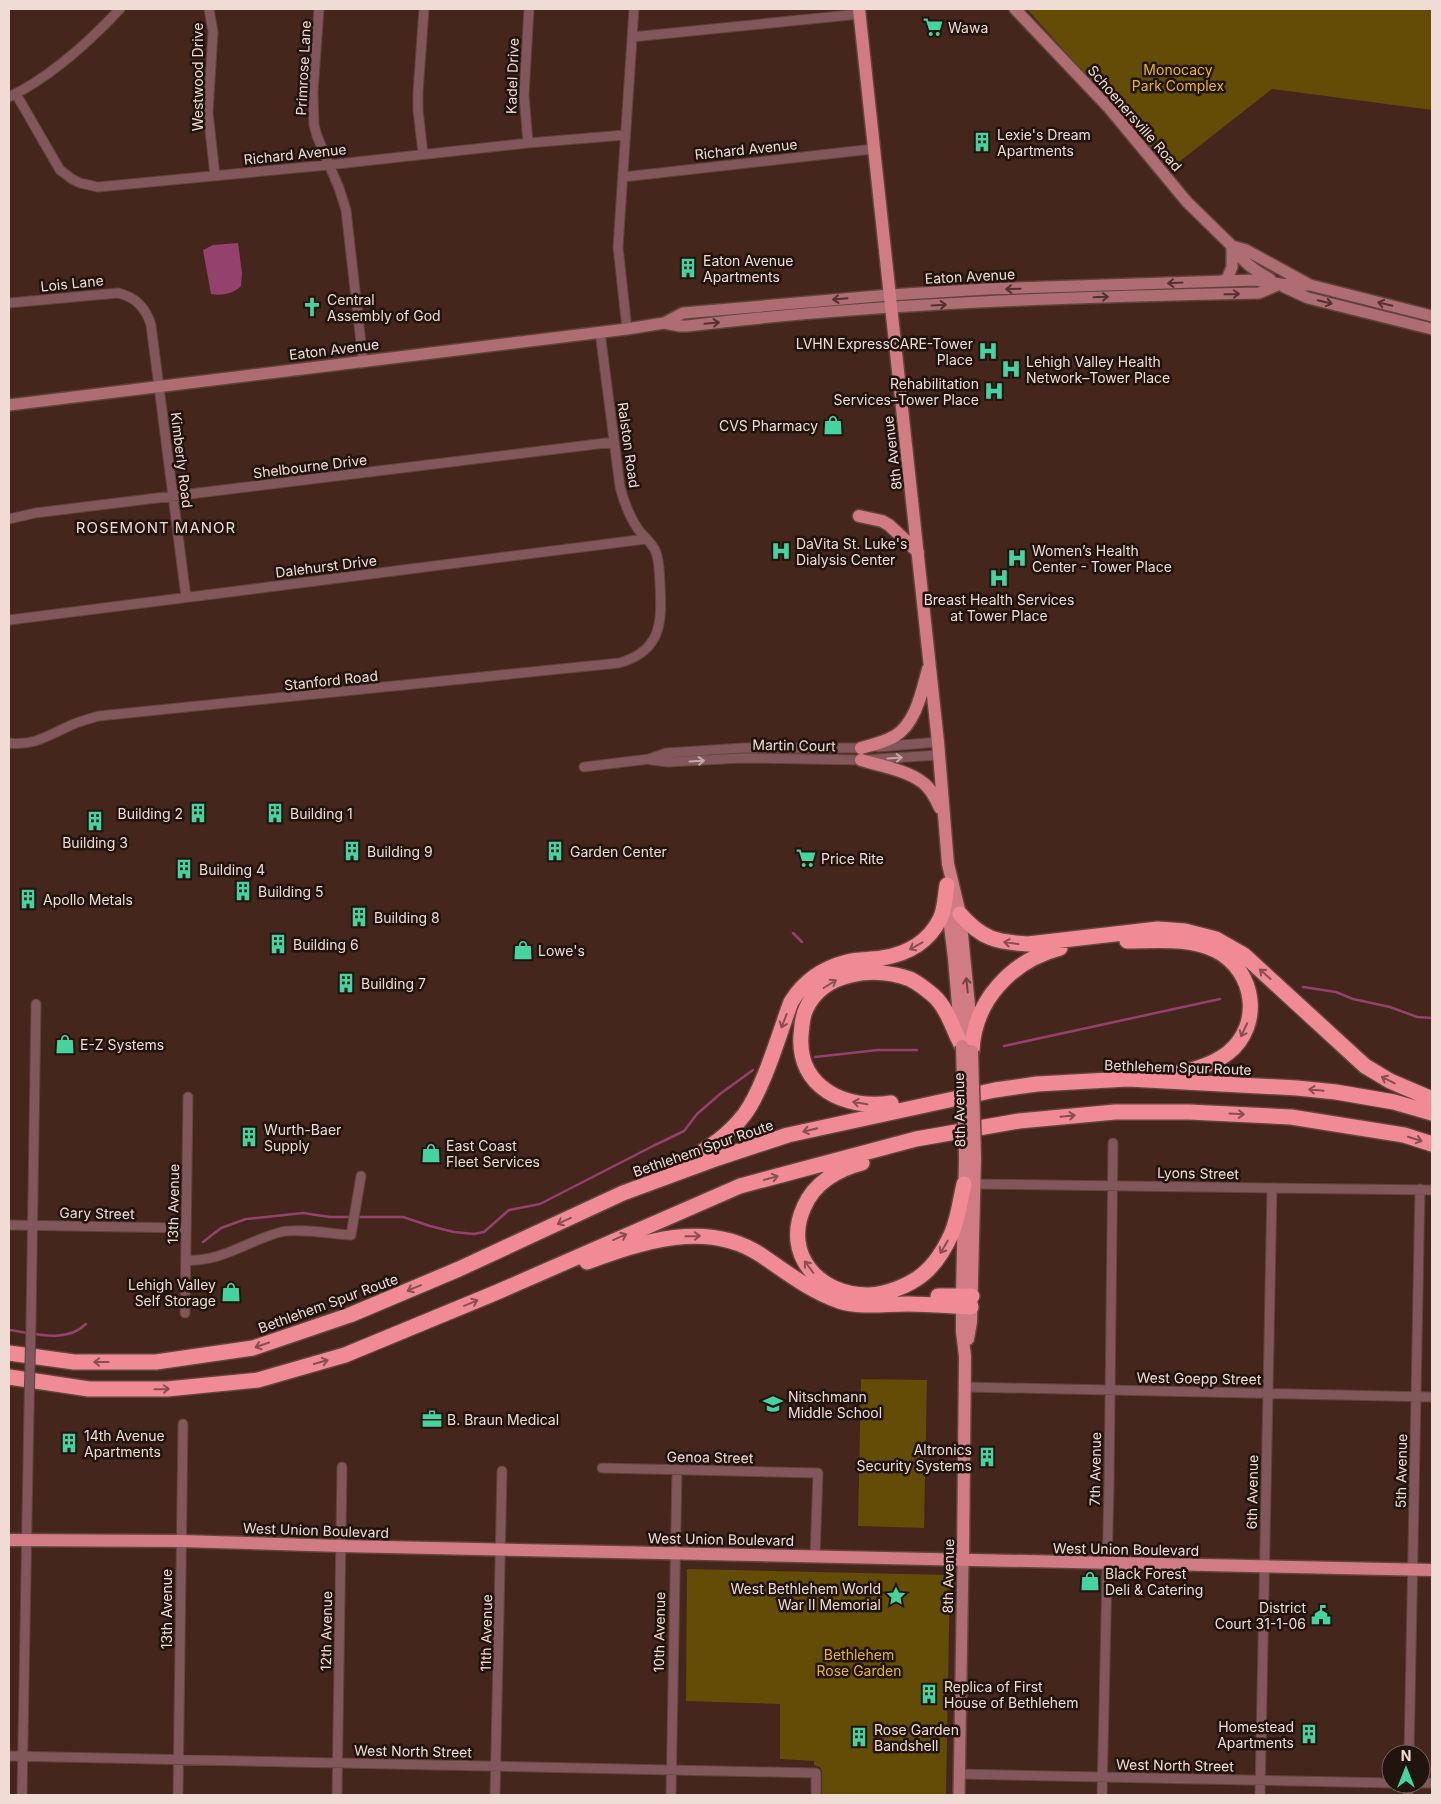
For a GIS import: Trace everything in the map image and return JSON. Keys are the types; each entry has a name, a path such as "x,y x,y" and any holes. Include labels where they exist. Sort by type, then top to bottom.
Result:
{"highway":[{"path":"624,1193 705,1151 735,1126 745,1114 759,1086 792,1002 798,991 808,981 821,973 848,962 882,958 914,948 926,941 950,901 983,936 1012,944 1028,944 1158,929 1185,931 1216,939 1244,955 1365,1066 1390,1081 1432,1099"},
{"path":"967,1049 982,1007 989,997 1018,967 1042,953 1059,948 1109,942 1156,941 1202,944 1229,958 1240,970 1247,982 1250,997 1247,1027 1229,1052 1216,1061 1200,1067 1171,1074 1128,1079"},
{"path":"967,1049 936,998 910,979 878,973 848,975 837,979 818,992 806,1008 800,1043 805,1066 811,1077 829,1093 849,1101 875,1105 934,1096 995,1090"},
{"name":"Bethlehem Spur Route","path":"9,1352 74,1362 156,1362 253,1348 359,1311 459,1269 624,1193 718,1158 788,1135 995,1090 1037,1084 1128,1079 1297,1088 1336,1092 1394,1102 1432,1113"},
{"path":"9,1377 89,1389 167,1389 258,1380 345,1355 495,1293 740,1186 916,1139 1019,1121 1115,1112 1189,1112 1291,1117 1404,1135 1432,1144"},
{"path":"967,1301 872,1295 849,1292 832,1286 814,1274 802,1259 798,1243 798,1223 805,1204 811,1195 826,1180 851,1166 1019,1121"},
{"path":"872,1295 905,1286 923,1274 939,1257 952,1233 969,1184"},
{"path":"495,1293 637,1245 678,1237 709,1236 750,1249 796,1280 840,1301 864,1305 967,1301"}],"main road":[{"name":"8th Avenue","path":"859,12 930,664 950,901 967,1049 970,1158 967,1301 962,1332 965,1356 963,1560"},
{"path":"859,516 882,521 890,525 918,552"},
{"path":"861,754 896,736 904,728 914,712 930,664"},
{"path":"861,754 923,782 933,794 943,815"},
{"name":"West Union Boulevard","path":"9,1540 181,1541 501,1550 1432,1570"}],"street":[{"path":"12,96 67,58 120,9"},
{"name":"Westwood Drive","path":"209,9 213,32 208,112 215,176"},
{"name":"Primrose Lane","path":"319,9 312,103 317,136 339,188 346,210 363,361"},
{"path":"423,154 418,92 424,9"},
{"name":"Kadel Drive","path":"528,143 524,95 529,9"},
{"path":"627,328 618,247 624,135 634,9"},
{"name":"Schoenersville Road","path":"1015,9 1110,108 1187,202 1232,246 1238,256 1253,268 1308,298 1432,329"},
{"path":"632,37 859,12"},
{"name":"Richard Avenue","path":"12,96 60,170 80,184 98,187 624,135"},
{"name":"Richard Avenue","path":"623,177 873,149"},
{"path":"1224,280 1227,279 1232,267 1232,246"},
{"name":"Schoenersville Road","path":"1232,246 1246,250 1310,285 1432,316"},
{"name":"Eaton Avenue","path":"9,405 600,332 664,322 687,326 987,289 1224,280 1256,280 1280,284 1310,285"},
{"name":"Eaton Avenue","path":"890,301 1259,293 1280,284"},
{"name":"Lois Lane","path":"9,304 111,293 128,296 142,306 150,320 159,386"},
{"name":"Ralston Road","path":"600,332 618,473 625,506 632,520 656,550 658,557 661,612 660,623 654,640"},
{"name":"Kimberly Road","path":"159,386 186,597"},
{"name":"Shelbourne Drive","path":"9,519 35,513 614,442"},
{"name":"Dalehurst Drive","path":"9,620 646,539"},
{"name":"Stanford Road","path":"9,743 27,744 38,741 77,722 100,716 619,663 638,656 654,640"},
{"name":"Martin Court","path":"861,754 938,748"},
{"name":"Martin Court","path":"584,767 649,759 668,762 861,754 938,748"},
{"path":"22,1795 36,1004"},
{"name":"13th Avenue","path":"185,1312 188,1096"},
{"name":"7th Avenue","path":"1102,1795 1113,1143"},
{"path":"186,1260 199,1262 213,1258 268,1235 284,1231 351,1234 361,1176"},
{"name":"Lyons Street","path":"969,1184 1432,1190"},
{"name":"6th Avenue","path":"1260,1795 1272,1188"},
{"name":"5th Avenue","path":"1409,1744 1420,1189"},
{"name":"Gary Street","path":"9,1225 186,1228"},
{"name":"West Goepp Street","path":"964,1387 1432,1397"},
{"name":"13th Avenue","path":"178,1795 183,1424"},
{"name":"12th Avenue","path":"337,1795 342,1467"},
{"name":"Genoa Street","path":"602,1468 818,1473 816,1556"},
{"name":"10th Avenue","path":"671,1795 677,1470"},
{"name":"11th Avenue","path":"495,1795 502,1471"},
{"name":"8th Avenue","path":"959,1795 963,1560"},
{"name":"West North Street","path":"9,1756 816,1773 816,1795"},
{"name":"West North Street","path":"959,1774 1381,1783"}],"green space":[{"name":"Monocacy Park Complex","path":"1027,9 1432,9 1432,110 1272,89 1170,169"},
{"path":"861,1379 927,1380 924,1528 858,1526"},
{"name":"Bethlehem Rose Garden","path":"687,1569 950,1575 946,1795 822,1795 822,1771 820,1767 814,1765 814,1761 780,1759 780,1704 686,1701"}],"shaded area":[{"path":"238,243 242,273 241,286 227,294 211,294 203,250 213,245"}],"waterway":[{"path":"793,933 802,942"},
{"path":"1303,987 1336,992 1353,999 1390,1007 1417,1017 1432,1018"},
{"path":"1004,1046 1220,999"},
{"path":"815,1057 878,1050 917,1050"},
{"path":"357,1217 403,1217 454,1232 474,1234 484,1232 509,1210 540,1204 684,1131 697,1114 720,1094 753,1070"},
{"path":"203,1242 221,1228 246,1219 303,1213 330,1217 352,1217"},
{"path":"9,1330 49,1336 69,1334 86,1324"}],"place":[{"name":"Wawa","path":"933,27"},
{"name":"Lexie's Dream Apartments","path":"982,142"},
{"name":"Eaton Avenue Apartments","path":"688,268"},
{"name":"Central Assembly of God","path":"312,307"},
{"name":"LVHN ExpressCARE-Tower Place","path":"988,351"},
{"name":"Lehigh Valley Health Network–Tower Place","path":"1011,369"},
{"name":"Rehabilitation Services–Tower Place","path":"994,391"},
{"name":"CVS Pharmacy","path":"833,425"},
{"name":"DaVita St. Luke's Dialysis Center","path":"781,551"},
{"name":"Women’s Health Center - Tower Place","path":"1017,558"},
{"name":"Breast Health Services at Tower Place","path":"999,578"},
{"name":"Building 2","path":"198,813"},
{"name":"Building 1","path":"275,813"},
{"name":"Building 3","path":"95,821"},
{"name":"Building 9","path":"352,851"},
{"name":"Garden Center","path":"555,851"},
{"name":"Price Rite","path":"806,858"},
{"name":"Building 4","path":"184,869"},
{"name":"Building 5","path":"243,891"},
{"name":"Apollo Metals","path":"28,899"},
{"name":"Building 8","path":"359,917"},
{"name":"Building 6","path":"278,944"},
{"name":"Lowe's","path":"523,950"},
{"name":"Building 7","path":"346,983"},
{"name":"E-Z Systems","path":"65,1044"},
{"name":"Wurth-Baer Supply","path":"249,1137"},
{"name":"East Coast Fleet Services","path":"431,1153"},
{"name":"Lehigh Valley Self Storage","path":"231,1292"},
{"name":"Nitschmann Middle School","path":"773,1404"},
{"name":"B. Braun Medical","path":"432,1419"},
{"name":"14th Avenue Apartments","path":"69,1443"},
{"name":"Altronics Security Systems","path":"987,1457"},
{"name":"Black Forest Deli & Catering","path":"1090,1581"},
{"name":"West Bethlehem World War II Memorial","path":"896,1596"},
{"name":"District Court 31-1-06","path":"1321,1615"},
{"name":"Replica of First House of Bethlehem","path":"929,1694"},
{"name":"Homestead Apartments","path":"1309,1734"},
{"name":"Rose Garden Bandshell","path":"859,1737"}],"district":[{"name":"ROSEMONT MANOR","path":"156,527"}]}
